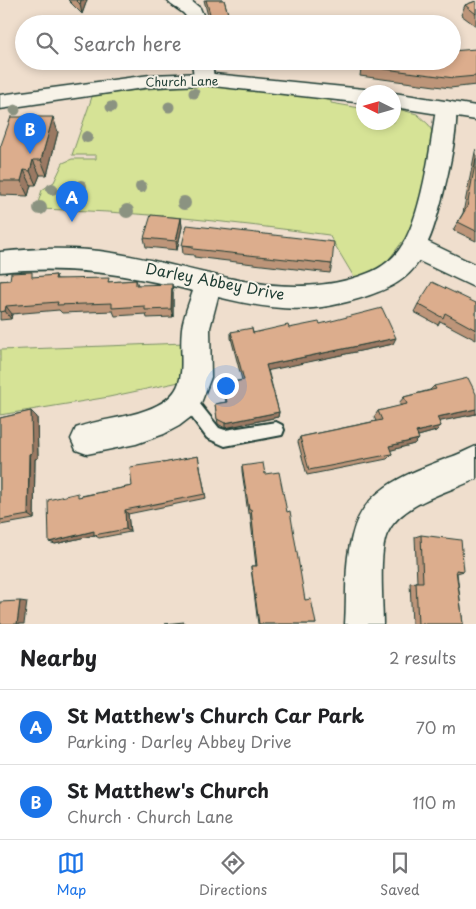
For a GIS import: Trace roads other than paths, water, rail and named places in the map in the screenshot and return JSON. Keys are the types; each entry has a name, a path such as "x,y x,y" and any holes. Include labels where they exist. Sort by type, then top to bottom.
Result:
{"street":[{"path":"176,0 189,7 197,15"},
{"name":"Church Lane","path":"0,102 150,81 203,70 356,95"},
{"path":"401,101 476,113"},
{"name":"Darley Abbey Drive","path":"0,262 46,259 110,262 209,284 290,298 311,298 371,285 399,269 414,247 427,212 439,159 447,108"},
{"path":"414,247 476,277"},
{"path":"87,440 153,423 174,411 187,399 194,388 196,377 196,327 209,284"},
{"path":"364,624 366,555 371,528 383,509 400,496 419,486 476,462"}],"lane":[{"path":"187,399 213,433 225,438 276,430"}],"place":[{"name":"St Matthew's Church","path":"30,154"},
{"name":"St Matthew's Church Car Park","path":"72,222"}]}
